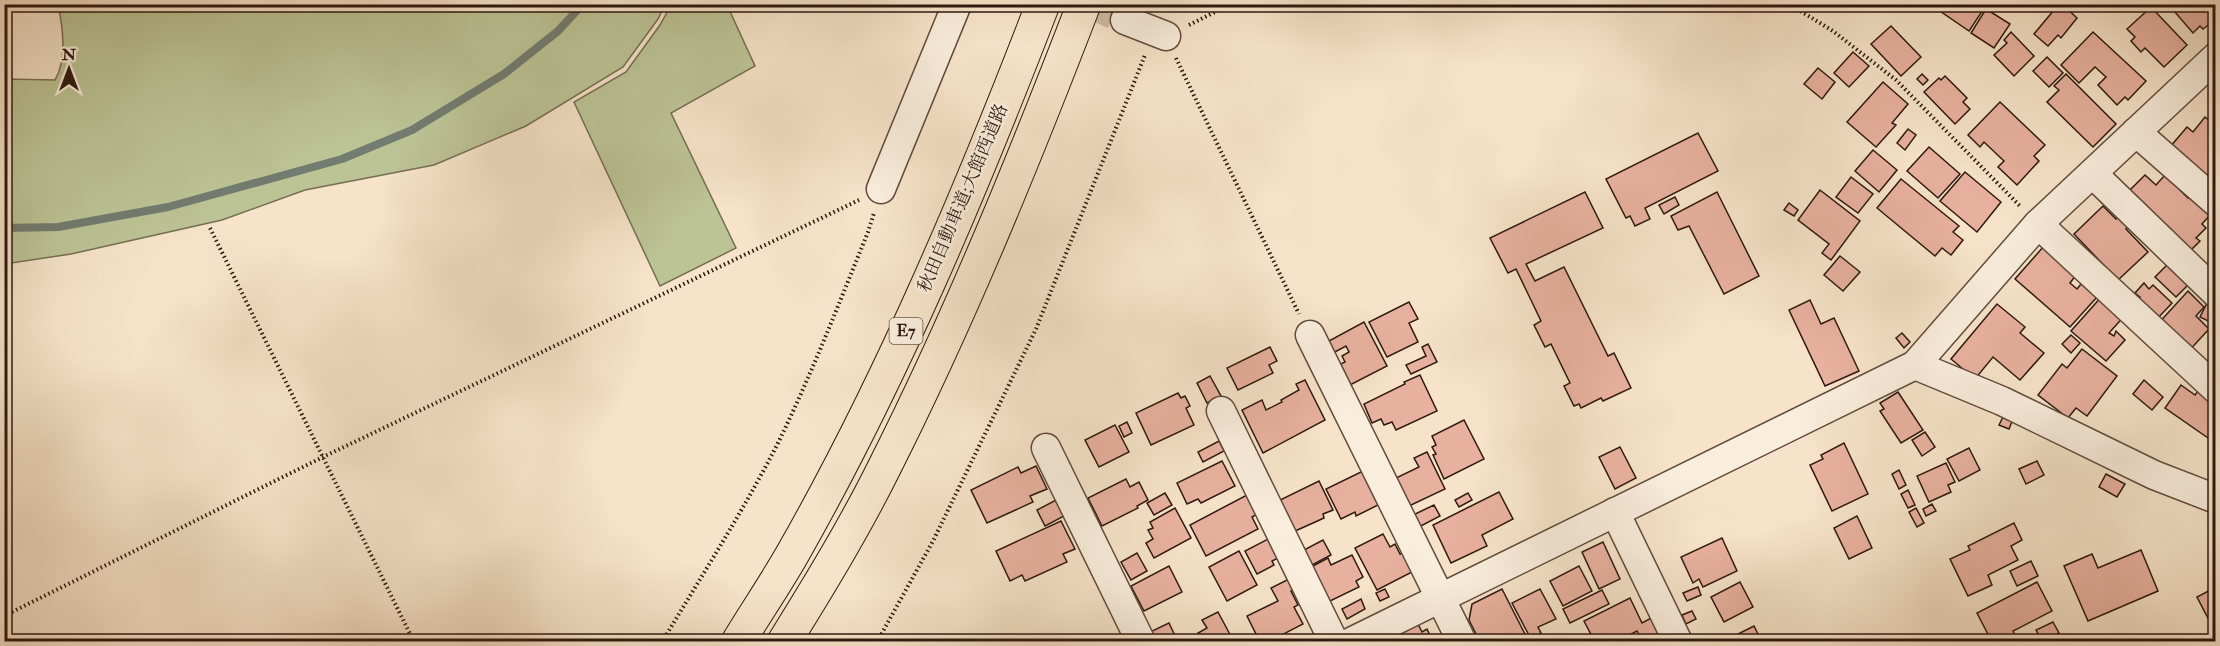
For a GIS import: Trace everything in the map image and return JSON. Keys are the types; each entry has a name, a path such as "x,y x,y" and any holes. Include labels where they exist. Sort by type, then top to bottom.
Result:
{"highway":[{"name":"秋田自動車道;大館西道路","path":"738,642 792,555 855,437 924,291 1043,4"},
{"name":"E7","path":"784,642 824,576 885,466 948,336 1007,200 1084,4"}],"street":[{"path":"881,189 957,4"},
{"path":"1125,20 1160,34"},
{"path":"1351,642 1916,365 2038,224 2216,57"},
{"path":"2136,132 2216,202"},
{"path":"2093,174 2216,293"},
{"path":"2038,224 2216,389"},
{"path":"1310,336 1462,642"},
{"path":"1916,365 2002,401 2154,475 2216,499"},
{"path":"1221,411 1334,642"},
{"path":"1046,448 1142,642"},
{"path":"1615,512 1678,642"}],"path":[{"path":"877,642 933,541 1036,329 1160,34 1231,4"},
{"path":"1790,4 1833,31 1896,80 2038,224"},
{"path":"1160,34 1310,336"},
{"path":"4,616 323,457 881,189"},
{"path":"662,642 777,445 814,363 868,232 881,189"},
{"path":"210,228 414,642"}],"green space":[{"path":"58,4 665,5 658,19 623,67 526,126 434,165 305,190 222,220 71,254 5,264 5,79 55,80 63,53"},
{"path":"671,5 727,5 755,66 671,113 736,248 660,286 574,102 626,72 660,25"}],"building":[{"path":"1940,4 1981,4 1985,7 1969,31 1937,9"},
{"path":"2059,4 2062,4 2077,18 2061,38 2058,35 2048,46 2034,34"},
{"path":"2168,4 2209,4 2216,12 2216,19 2203,29 2200,26 2193,33"},
{"path":"2151,7 2187,45 2164,67 2145,48 2141,52 2131,41 2135,37 2127,29"},
{"path":"1986,9 2010,24 1994,48 1971,33"},
{"path":"1891,26 1921,57 1901,76 1871,44"},
{"path":"2011,32 2034,56 2014,76 1994,55 2007,43 2004,40"},
{"path":"2093,32 2146,81 2128,100 2125,97 2117,105 2098,85 2106,77 2095,67 2079,83 2061,65"},
{"path":"1853,52 1869,66 1849,87 1834,73"},
{"path":"2047,57 2063,73 2049,87 2033,71"},
{"path":"1818,68 1835,82 1822,99 1804,84"},
{"path":"1922,74 1928,80 1923,85 1917,79"},
{"path":"2066,74 2116,124 2093,147 2047,102 2059,90 2054,86"},
{"path":"1945,76 1967,98 1963,102 1970,109 1955,124 1924,92 1939,78 1941,80"},
{"path":"1883,82 1908,104 1892,123 1896,125 1876,147 1847,122"},
{"path":"2000,102 2045,145 2034,156 2039,161 2017,185 1998,167 2004,161 1984,142 1980,147 1968,135"},
{"path":"2205,117 2216,126 2216,185 2170,147 2187,127 2193,132"},
{"path":"1908,129 1916,135 1905,150 1897,143"},
{"path":"1698,133 1718,171 1645,208 1650,219 1635,226 1630,216 1626,218 1606,179"},
{"path":"1929,147 1960,174 1938,198 1907,171"},
{"path":"1873,150 1897,170 1879,192 1855,171"},
{"path":"1965,172 2001,202 1977,232 1940,201"},
{"path":"2145,175 2156,185 2165,175 2188,198 2191,194 2211,214 2202,224 2206,228 2196,238 2200,241 2188,253 2127,193"},
{"path":"1851,177 1873,194 1858,213 1836,197"},
{"path":"1901,179 1959,226 1953,232 1963,240 1951,255 1942,248 1935,256 1877,208"},
{"path":"1820,190 1860,221 1831,260 1822,253 1829,244 1798,220"},
{"path":"1585,192 1603,228 1526,264 1535,281 1564,267 1608,356 1614,353 1631,388 1603,401 1601,398 1581,408 1579,404 1574,406 1564,386 1570,383 1551,344 1545,347 1534,325 1541,321 1516,269 1508,273 1490,238"},
{"path":"1717,192 1759,276 1724,294 1689,226 1678,230 1671,216"},
{"path":"1675,197 1679,205 1664,214 1659,205"},
{"path":"1789,203 1798,210 1794,216 1784,210"},
{"path":"2103,206 2116,219 2122,214 2131,224 2126,229 2148,252 2118,280 2074,234"},
{"path":"2044,246 2076,275 2070,283 2077,289 2081,284 2097,297 2070,327 2015,279"},
{"path":"1840,256 1860,272 1843,291 1824,275"},
{"path":"2170,262 2190,283 2176,297 2155,277"},
{"path":"2144,283 2149,289 2153,285 2172,303 2157,319 2137,300 2140,297 2135,293"},
{"path":"2188,291 2204,307 2196,316 2209,329 2186,354 2156,326"},
{"path":"2103,295 2126,314 2109,333 2114,336 2116,331 2125,340 2106,361 2071,331"},
{"path":"2210,297 2216,300 2216,325 2200,317"},
{"path":"1810,300 1821,324 1834,318 1859,371 1825,386 1789,310"},
{"path":"1409,302 1418,319 1409,323 1418,342 1387,357 1369,322"},
{"path":"1997,304 2025,327 2020,333 2044,353 2020,380 1993,357 1975,379 1951,359"},
{"path":"1364,322 1387,366 1348,386 1337,366 1345,362 1342,356 1349,352 1346,346 1333,353 1327,342"},
{"path":"1902,333 1910,342 1904,348 1896,338"},
{"path":"2071,335 2080,343 2071,353 2062,344"},
{"path":"1428,344 1437,362 1411,374 1406,365 1426,356 1422,347"},
{"path":"1270,347 1277,361 1269,365 1273,373 1238,390 1227,368"},
{"path":"2082,349 2117,376 2087,416 2076,408 2068,418 2038,395 2062,364 2067,368"},
{"path":"1420,375 1437,411 1396,430 1392,422 1384,425 1381,419 1372,423 1364,404"},
{"path":"1210,376 1221,396 1207,403 1197,383"},
{"path":"1305,380 1325,420 1263,453 1242,410 1262,400 1266,410 1299,390 1296,384"},
{"path":"2144,380 2163,397 2152,410 2133,394"},
{"path":"2181,385 2195,395 2199,390 2216,402 2216,433 2211,440 2165,408"},
{"path":"1898,392 1923,430 1901,443 1880,411 1884,409 1880,403"},
{"path":"1178,393 1181,398 1185,396 1190,406 1186,408 1194,425 1151,445 1136,413"},
{"path":"2004,415 2013,419 2009,429 1999,425"},
{"path":"1464,420 1484,459 1444,479 1433,455 1436,454 1432,447 1436,445 1432,436"},
{"path":"1127,422 1132,433 1124,437 1119,426"},
{"path":"1115,425 1129,452 1099,467 1085,440"},
{"path":"1925,432 1935,447 1922,456 1912,440"},
{"path":"1219,441 1224,451 1203,462 1198,452"},
{"path":"1844,443 1868,494 1832,511 1810,465 1823,459 1821,455"},
{"path":"1620,447 1636,478 1615,489 1599,457"},
{"path":"1969,448 1980,470 1959,481 1947,459"},
{"path":"1427,452 1445,489 1409,506 1396,478 1419,467 1414,458"},
{"path":"1222,461 1235,486 1201,503 1198,499 1187,504 1177,483"},
{"path":"2037,461 2044,475 2026,484 2019,469"},
{"path":"1946,463 1955,482 1948,485 1951,492 1929,502 1917,476"},
{"path":"1036,466 1047,489 1030,496 1033,502 987,523 971,490 1018,467 1021,473"},
{"path":"1365,470 1382,503 1356,516 1355,512 1341,519 1326,489"},
{"path":"1899,470 1906,485 1899,489 1892,474"},
{"path":"2106,474 2125,484 2117,497 2099,487"},
{"path":"1126,479 1130,487 1139,482 1148,500 1137,506 1138,508 1102,526 1088,498"},
{"path":"1319,481 1333,510 1323,514 1324,518 1293,532 1278,501"},
{"path":"1908,490 1915,505 1908,508 1901,494"},
{"path":"1499,492 1513,519 1482,535 1487,546 1451,563 1433,525"},
{"path":"1165,493 1172,505 1154,515 1147,503"},
{"path":"1468,493 1472,500 1459,507 1455,500"},
{"path":"1247,495 1257,514 1252,517 1258,529 1206,556 1190,525"},
{"path":"1058,499 1066,515 1045,526 1037,510"},
{"path":"1932,504 1936,511 1926,516 1923,509"},
{"path":"1434,505 1440,516 1419,527 1413,515"},
{"path":"1175,508 1191,538 1154,558 1146,543 1153,539 1148,530 1153,528 1150,522"},
{"path":"1916,508 1924,523 1917,527 1909,512"},
{"path":"1857,516 1872,548 1849,559 1834,528"},
{"path":"1061,521 1075,549 1063,554 1067,562 1025,581 1022,575 1010,581 996,551"},
{"path":"2014,523 2022,540 2011,546 2018,560 1988,575 1992,585 1968,596 1950,559 1970,550 1968,546"},
{"path":"1383,534 1390,547 1395,544 1400,554 1405,552 1414,571 1377,590 1355,548"},
{"path":"1272,537 1282,556 1272,561 1274,565 1257,574 1245,551"},
{"path":"1722,538 1737,571 1703,587 1699,579 1693,583 1681,557"},
{"path":"1323,540 1331,555 1312,565 1304,550"},
{"path":"1603,542 1620,579 1599,589 1582,552"},
{"path":"2141,550 2158,591 2088,621 2064,566 2092,554 2098,568"},
{"path":"1239,551 1257,585 1227,601 1209,567"},
{"path":"1137,553 1147,571 1131,580 1121,562"},
{"path":"1352,555 1363,577 1356,581 1359,587 1328,602 1311,567 1328,558 1331,565"},
{"path":"2031,561 2038,576 2017,586 2010,571"},
{"path":"1169,566 1182,592 1144,611 1131,586"},
{"path":"1579,566 1592,591 1563,606 1550,581"},
{"path":"1291,578 1296,588 1291,591 1298,605 1294,607 1303,624 1268,642 1260,642 1247,616 1278,601 1271,588"},
{"path":"1740,582 1753,607 1724,622 1711,597"},
{"path":"2037,582 2052,611 2013,631 2018,642 1992,642 1977,613"},
{"path":"1698,587 1701,595 1687,601 1683,593"},
{"path":"2216,587 2216,621 2211,624 2197,597"},
{"path":"1385,589 1389,597 1380,601 1376,593"},
{"path":"1502,589 1529,642 1480,642 1469,620 1472,604"},
{"path":"1540,589 1556,619 1538,627 1541,633 1531,639 1512,603"},
{"path":"1602,590 1609,604 1570,623 1563,609"},
{"path":"1630,598 1642,623 1653,617 1666,642 1643,642 1637,631 1616,642 1595,642 1584,621"},
{"path":"1361,599 1365,609 1347,619 1342,609"},
{"path":"1692,611 1696,619 1686,624 1682,615"},
{"path":"1218,612 1234,642 1203,642 1198,633 1207,628 1202,620"},
{"path":"2053,622 2059,633 2042,641 2036,630"},
{"path":"1169,623 1178,642 1155,642 1150,632"},
{"path":"1418,624 1422,632 1427,629 1433,642 1384,642"},
{"path":"1754,626 1762,642 1722,642"}],"waterway":[{"path":"4,228 58,227 168,207 342,159 412,130 504,74 558,31 583,4"}],"tunnel":[{"path":"1088,4 1125,20"}]}
